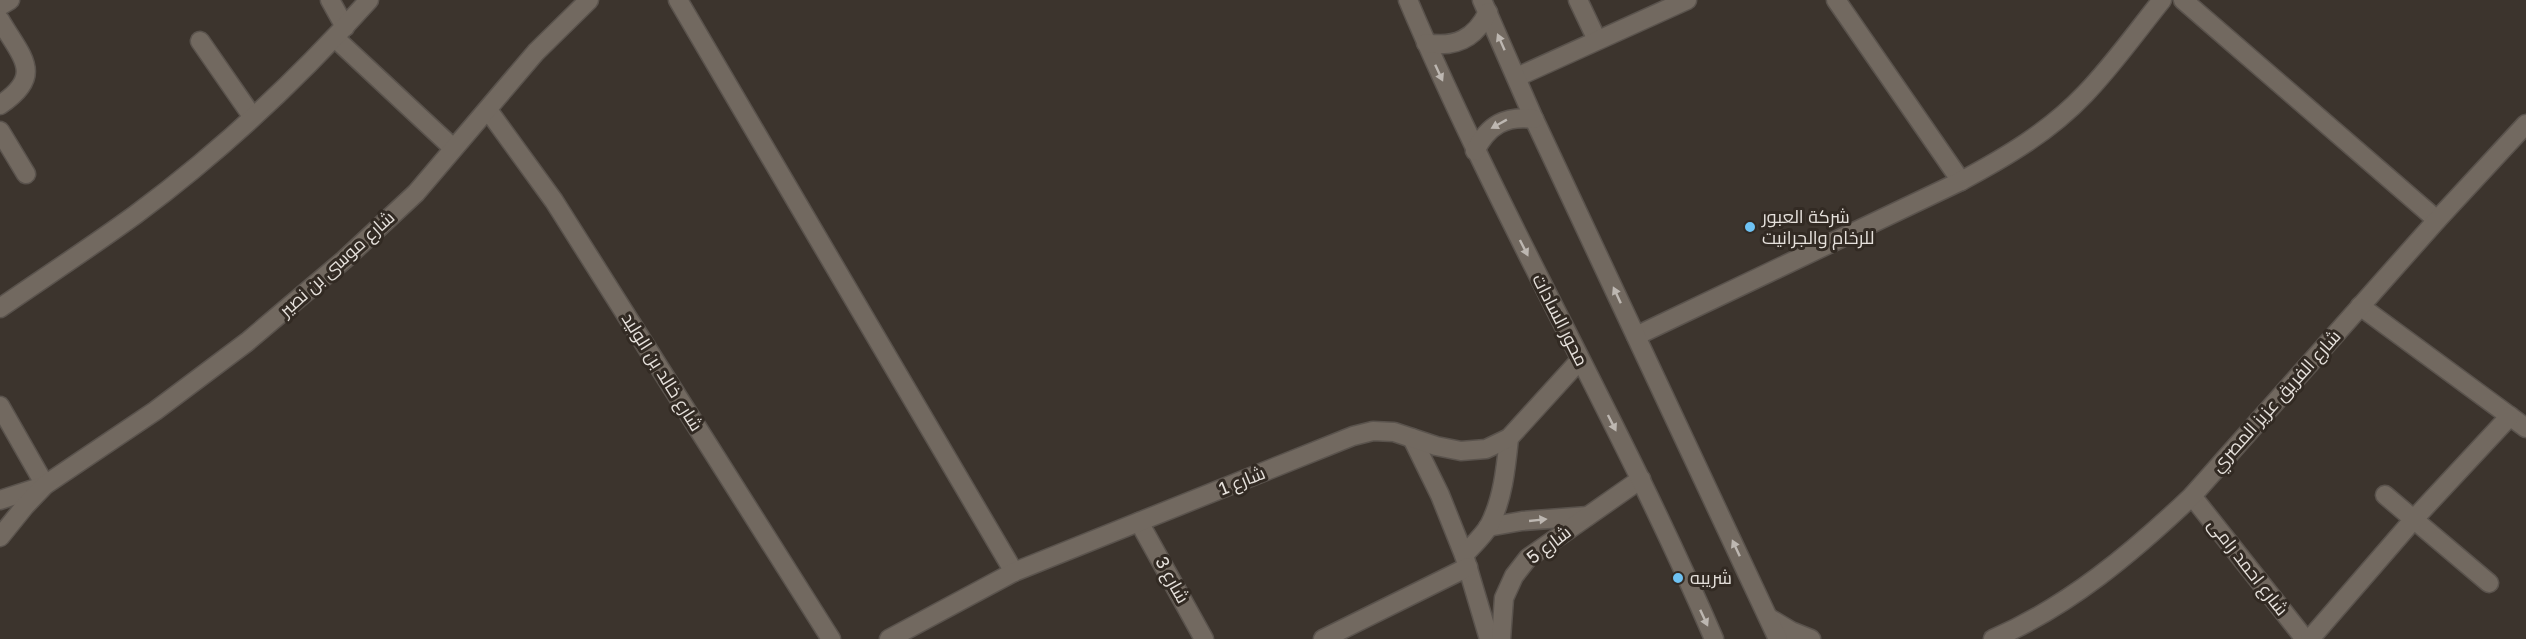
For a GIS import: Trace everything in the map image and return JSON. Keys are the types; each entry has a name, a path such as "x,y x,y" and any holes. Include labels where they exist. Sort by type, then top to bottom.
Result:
{"street":[{"path":"0,6 10,0"},
{"path":"330,0 340,32 453,148"},
{"path":"0,308 135,215 195,168 340,32 369,0"},
{"name":"شارع موسى بن نصير","path":"0,537 45,485 155,411 247,342 304,295 416,193 536,52 589,0"},
{"path":"678,0 1014,572"},
{"name":"محور السادات","path":"1407,0 1475,151 1641,479 1714,639"},
{"path":"1578,0 1597,40"},
{"path":"1517,77 1597,40 1660,5 1687,0"},
{"path":"1836,0 1961,181"},
{"path":"1636,336 2006,158 2048,128 2085,94 2162,0"},
{"path":"2183,0 2437,220"},
{"path":"1426,43 1441,46 1456,44 1470,37 1481,26 1485,6"},
{"path":"1485,6 1534,119 1778,639"},
{"path":"0,20 26,68 26,79 21,89 0,105"},
{"path":"200,40 252,116"},
{"name":"شارع خالد بن الوليد","path":"488,110 554,201 831,639"},
{"path":"1475,151 1482,137 1492,127 1505,120 1520,117 1534,119"},
{"name":"شارع الفريق عزيز المصري","path":"1993,639 2026,625 2113,566 2192,496 2437,220 2526,124"},
{"path":"0,131 26,174"},
{"path":"2360,306 2526,428"},
{"name":"شارع 1","path":"889,639 1014,572 1353,436 1373,431 1394,432 1436,446 1461,451 1486,449 1509,438 1580,360"},
{"path":"0,406 45,485"},
{"path":"2310,639 2414,519 2510,416"},
{"path":"1412,438 1440,495 1466,561 1489,639"},
{"path":"1323,639 1466,561 1488,527 1504,478 1509,438"},
{"name":"شارع 5","path":"1501,639 1504,598 1514,576 1528,558 1641,479"},
{"name":"شارع موسى بن نصير","path":"0,500 45,485"},
{"path":"2385,495 2489,583"},
{"name":"شارع احمد رامى","path":"2192,496 2305,639"},
{"path":"1488,527 1522,521 1589,516"},
{"name":"شارع 3","path":"1139,522 1204,639"},
{"path":"1769,618 1811,639"}],"place":[{"name":"شركة العبور للرخام والجرانيت","path":"1750,227"},
{"name":"شريبه","path":"1678,578"}]}
